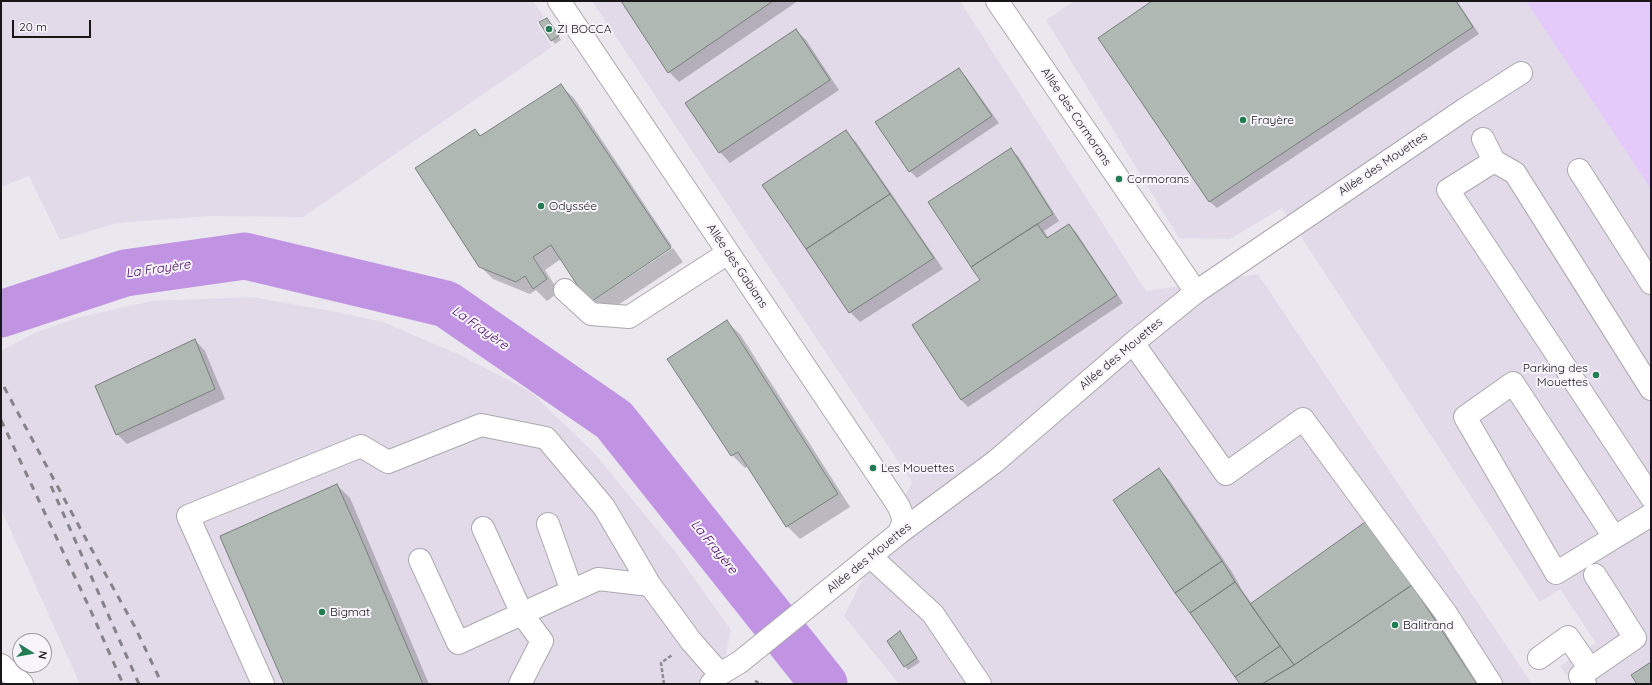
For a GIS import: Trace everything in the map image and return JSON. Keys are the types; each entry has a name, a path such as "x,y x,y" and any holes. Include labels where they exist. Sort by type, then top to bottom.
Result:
{"street":[{"name":"Allée des Gabians","path":"559,1 900,507 904,520 899,533"},
{"name":"Allée des Cormorans","path":"997,1 1196,292"},
{"name":"Allée des Mouettes","path":"730,681 748,655 899,533 996,461 1133,343 1196,292 1465,109 1521,73"},
{"path":"1465,109 1494,160 1515,173 1651,389"},
{"path":"1494,160 1448,190 1651,497"},
{"path":"1579,170 1651,282"},
{"path":"565,290 591,314 629,317 728,252"},
{"path":"1133,343 1226,474 1303,419 1445,612 1491,684"},
{"path":"1614,538 1513,383 1464,417 1556,573 1614,538 1651,515"},
{"path":"263,684 188,516 361,446 388,462 481,425 546,438 604,507 650,585 691,641 730,681"},
{"path":"548,524 572,591"},
{"path":"484,528 522,614 542,642 520,684"},
{"path":"871,557 933,614 980,684"},
{"path":"420,560 458,643 598,579 650,585"},
{"path":"1539,658 1568,637 1587,676 1635,638 1595,575"},
{"path":"1,665 22,684"}],"path":[{"path":"664,684 661,663 691,641"},
{"path":"730,681 762,684"}],"shaded area":[{"path":"1,1 533,1 544,17 537,23 552,47 303,217 209,216 117,223 60,240 29,176 1,187"},
{"path":"592,1 960,1 1146,291 1258,274 1532,684 899,684 844,616 912,482"},
{"path":"1074,1 1651,1 1651,684 1573,684 1560,666 1596,643 1560,589 1540,602 1282,208 1230,239 1179,238 1046,20"},
{"path":"1526,1 1651,1 1651,189"},
{"path":"252,297 383,322 460,355 531,392 594,453 674,550 731,630 719,684 80,684 1,509 1,351 34,333 77,318 151,301"}],"building":[{"path":"621,1 773,1 668,73"},
{"name":"Frayère","path":"1152,1 1456,1 1473,27 1209,202 1098,38"},
{"name":"ZI BOCCA","path":"547,18 559,36 551,41 539,22"},
{"path":"796,29 830,80 719,153 685,103"},
{"path":"959,68 992,116 909,172 875,122"},
{"name":"Odyssée","path":"561,84 671,248 589,303 551,245 533,257 547,279 533,289 525,276 516,282 479,267 415,168 475,129 480,136"},
{"path":"846,130 890,194 806,249 762,185"},
{"path":"1011,148 1053,214 971,267 928,202"},
{"path":"890,194 934,258 849,313 806,249"},
{"path":"1037,224 1047,238 1069,224 1117,295 961,400 912,325 980,280 971,267"},
{"path":"727,320 838,494 786,527 738,452 731,456 667,359"},
{"path":"195,339 215,389 116,435 95,386"},
{"path":"1159,468 1222,561 1175,593 1113,500"},
{"name":"Bigmat","path":"337,484 423,684 284,684 221,539 220,536"},
{"path":"1368,520 1412,585 1294,665 1250,604"},
{"path":"1222,561 1235,582 1190,613 1175,593"},
{"path":"1235,582 1280,646 1235,677 1190,613"},
{"name":"Balitrand","path":"1412,585 1477,684 1262,684 1294,665"},
{"path":"900,631 917,658 904,667 887,641"},
{"path":"1280,646 1294,665 1262,684 1240,684 1235,677"},
{"path":"1651,662 1651,684 1637,684 1631,675"}],"waterway":[{"name":"La Frayère","path":"1,314 125,273 245,256 446,304 614,420 824,684"}],"railway":[{"path":"4,387 135,627 162,684"},
{"path":"1,420 90,609 123,684"},
{"path":"51,486 139,684"}],"place":[{"name":"ZI BOCCA","path":"549,29"},
{"name":"Frayère","path":"1243,120"},
{"name":"Cormorans","path":"1119,179"},
{"name":"Odyssée","path":"541,206"},
{"name":"Parking des Mouettes","path":"1596,375"},
{"name":"Les Mouettes","path":"873,468"},
{"name":"Bigmat","path":"322,612"},
{"name":"Balitrand","path":"1395,625"}]}
